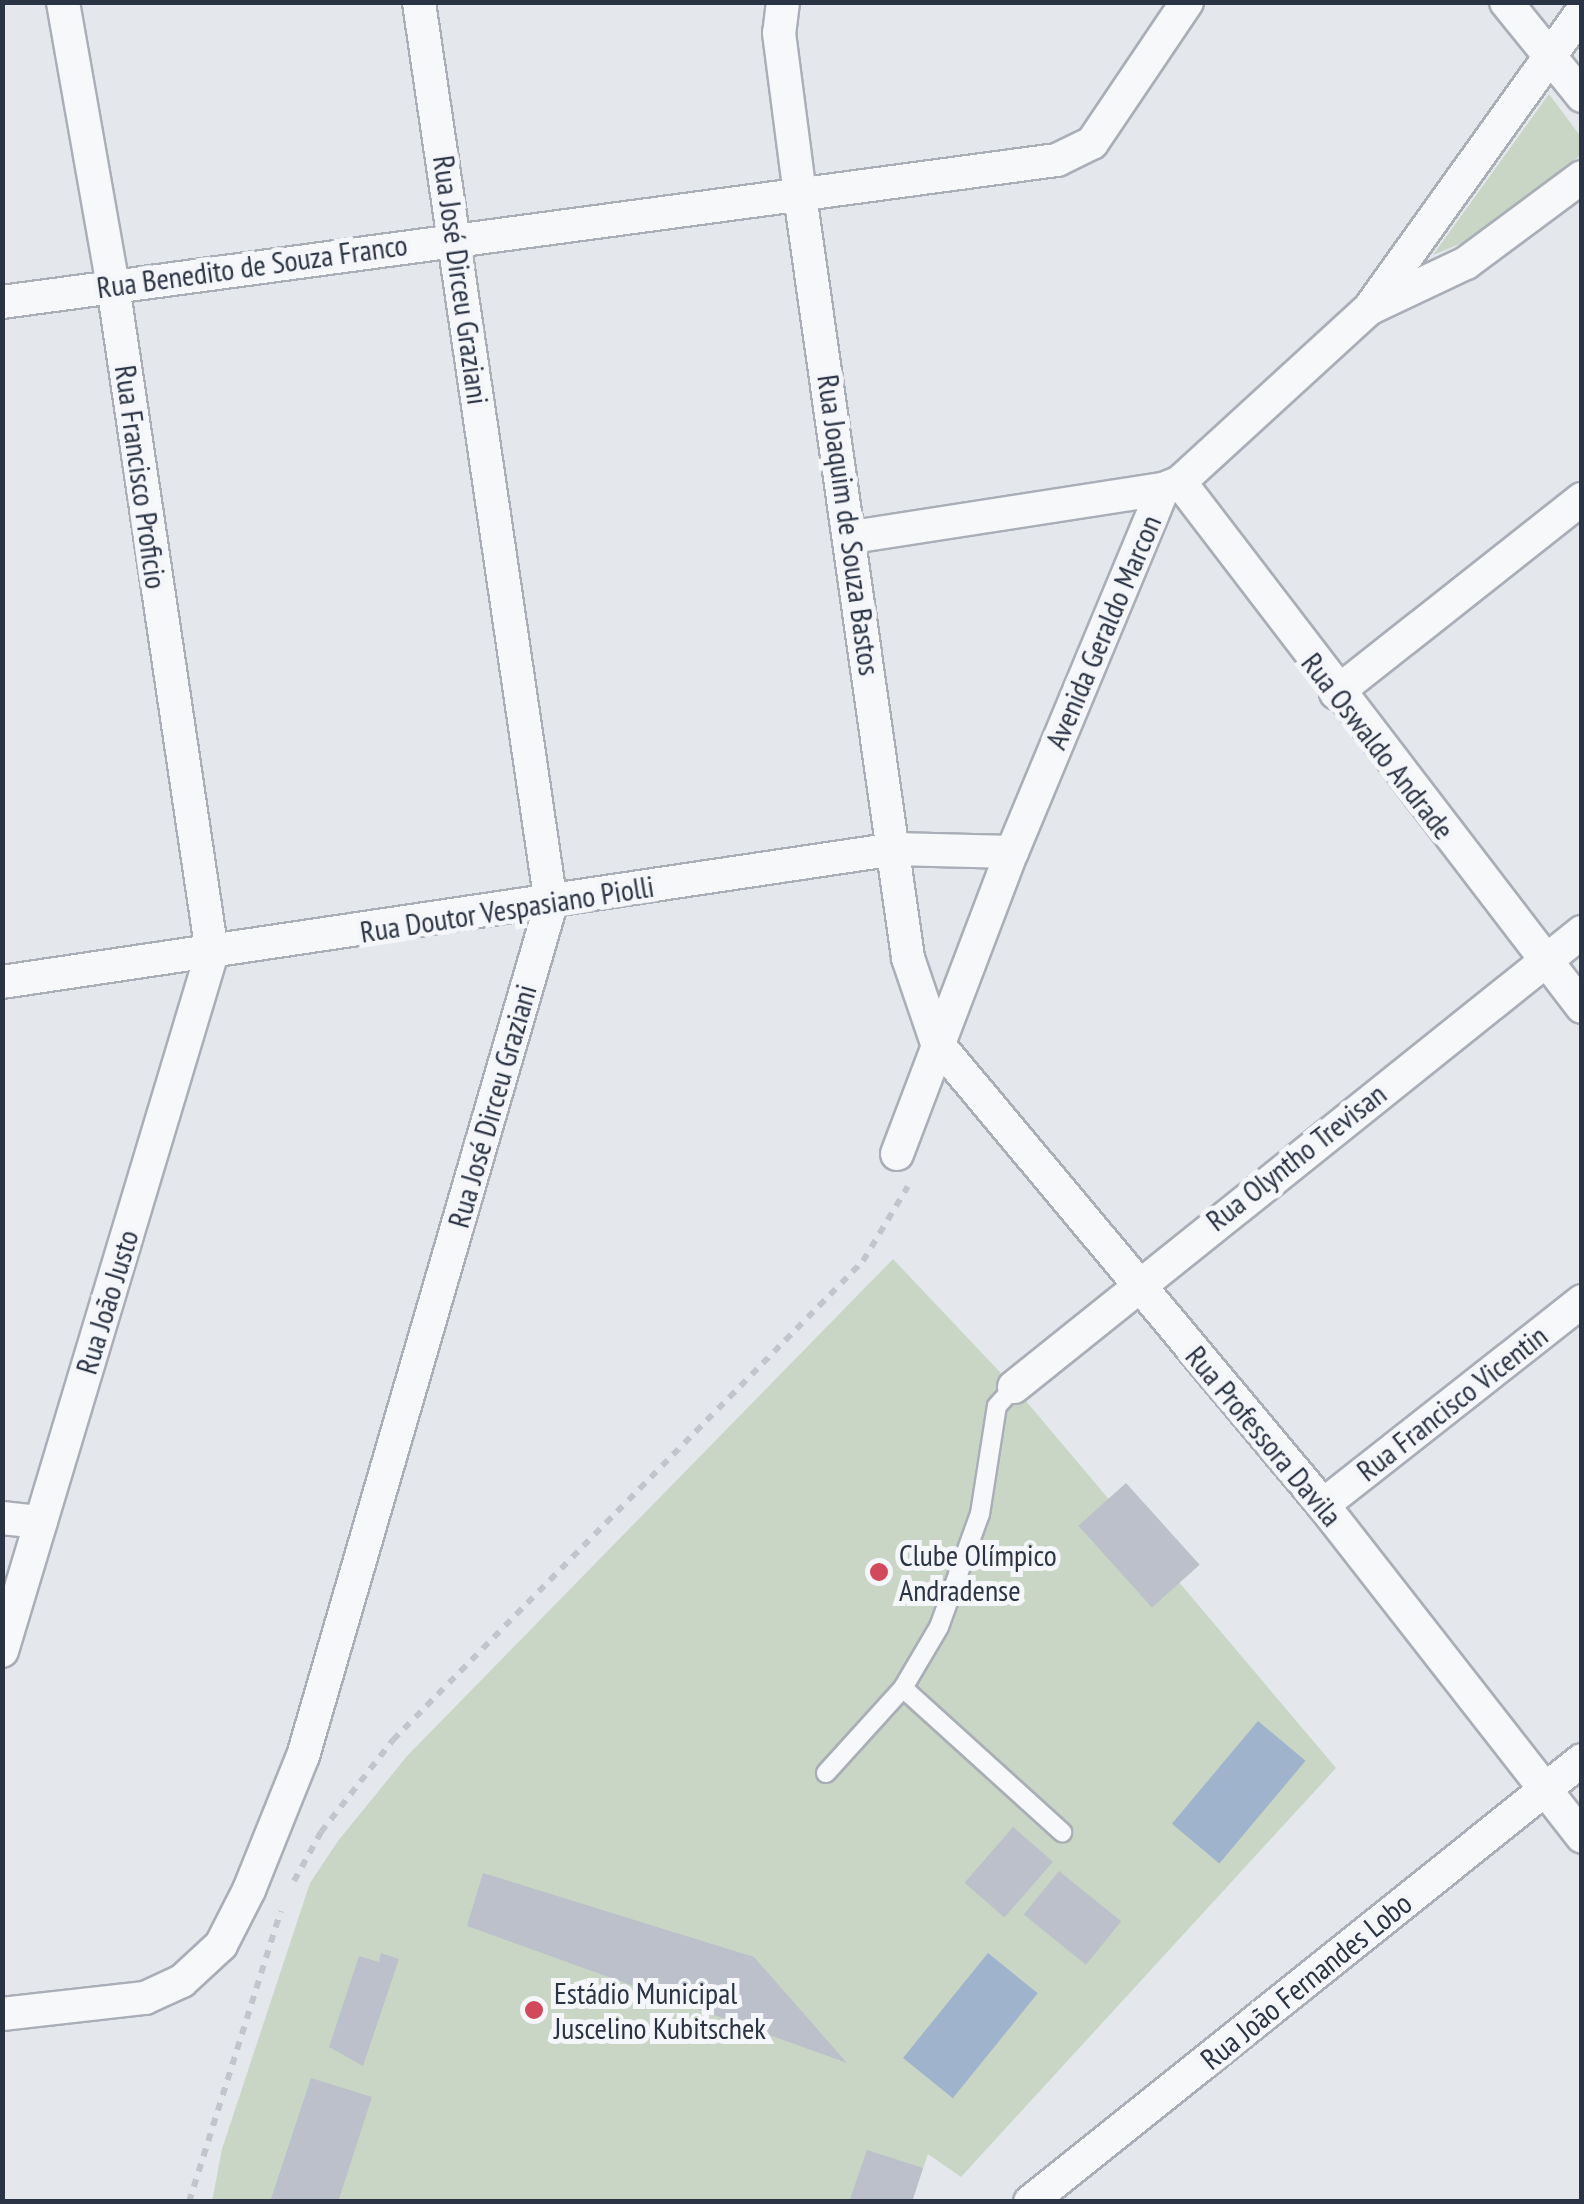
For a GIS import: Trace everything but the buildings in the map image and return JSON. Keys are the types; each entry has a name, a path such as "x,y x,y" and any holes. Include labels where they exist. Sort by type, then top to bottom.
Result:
{"street":[{"name":"Rua Francisco Proficio","path":"63,2 113,286 212,954"},
{"name":"Rua José Dirceu Graziani","path":"2,2014 145,1998 182,1982 222,1944 250,1890 303,1756 551,904 419,2"},
{"name":"Rua Joaquim de Souza Bastos","path":"782,2 780,34 800,195 852,537 908,958 937,1043"},
{"name":"Rua Benedito de Souza Franco","path":"2,302 455,238 1057,160 1092,143 1187,2"},
{"path":"1506,2 1582,96"},
{"name":"Avenida Geraldo Marcon","path":"904,1164 937,1043 1012,852 1171,485 1370,309 1547,52 1582,11"},
{"path":"1370,309 1466,263 1582,177"},
{"path":"852,537 1171,485"},
{"name":"Rua Oswaldo Andrade","path":"1171,485 1582,1007"},
{"path":"1336,693 1582,499"},
{"name":"Rua Doutor Vespasiano Piolli","path":"2,982 551,904 895,848 1012,852"},
{"name":"Rua Olyntho Trevisan","path":"1014,1387 1137,1283 1582,932"},
{"name":"Rua João Justo","path":"2,1652 212,954"},
{"name":"Rua Professora Davila","path":"937,1043 1323,1505 1582,1837"},
{"name":"Rua Francisco Vicentin","path":"1323,1505 1582,1302"},
{"path":"2,1518 41,1522"},
{"name":"Rua João Fernandes Lobo","path":"1030,2202 1582,1760"}],"lane":[{"path":"826,1773 903,1688 962,1578 980,1514 997,1406 1014,1387"},
{"path":"903,1688 1062,1832"}],"path":[{"path":"290,1889 321,1832 393,1740 863,1261 900,1207 904,1164"},
{"path":"189,2202 284,1903"}],"green space":[{"path":"1549,94 1581,137 1581,155 1467,241 1433,255"},
{"name":"Clube Olímpico Andradense","path":"893,1259 1014,1387 1336,1768 961,2177 928,2154 912,2201 212,2202 222,2149 310,1883 338,1841 407,1756"}],"water":[{"path":"1258,1721 1305,1761 1219,1864 1172,1824"},
{"path":"988,1953 1038,1993 953,2098 903,2058"}],"place":[{"name":"Clube Olímpico Andradense","path":"879,1572"},
{"name":"Estádio Municipal Juscelino Kubitschek","path":"534,2010"}]}
